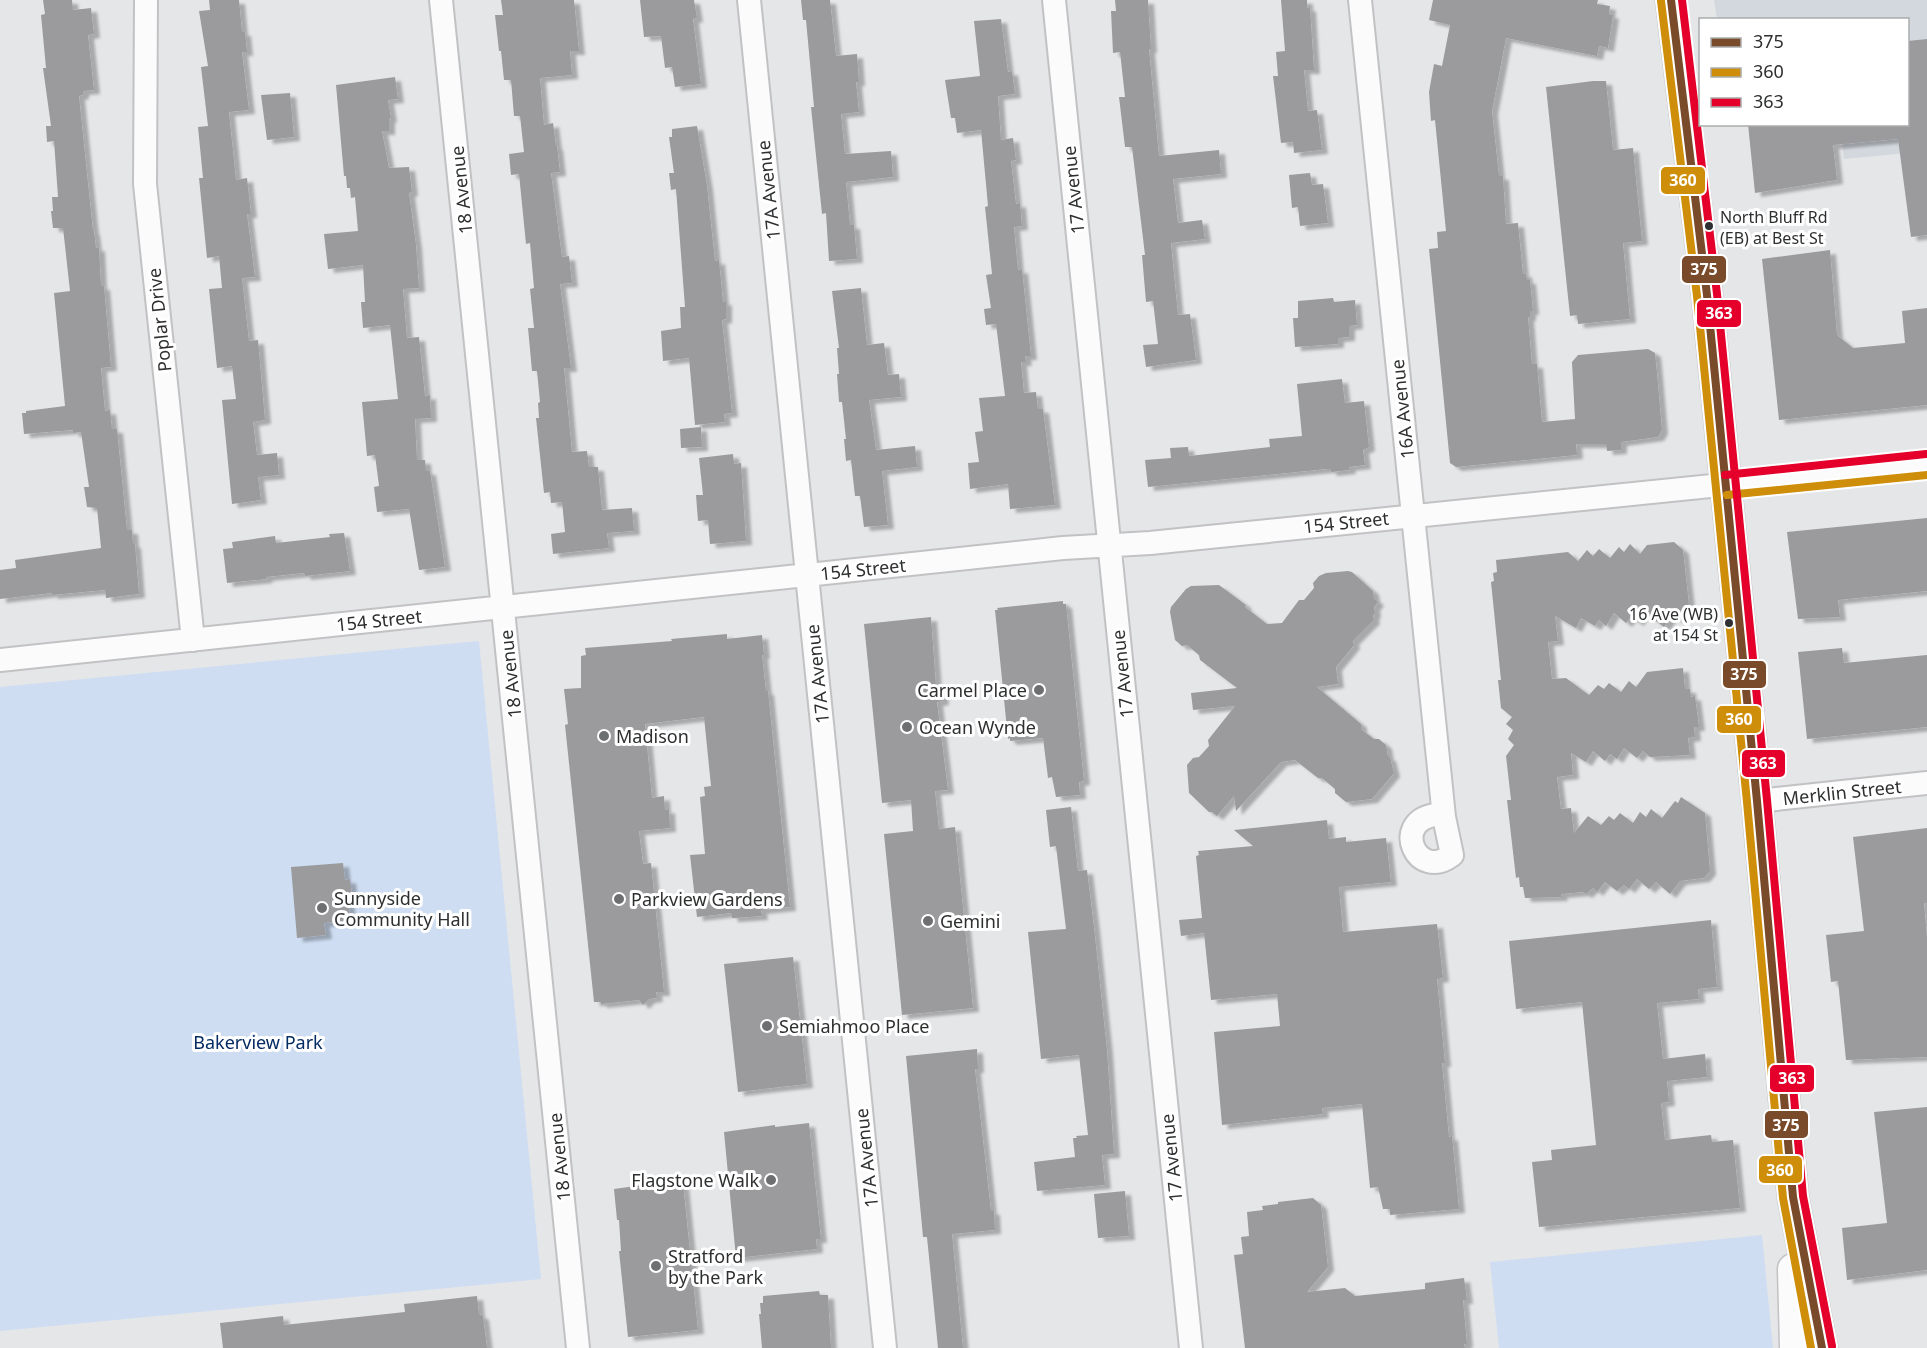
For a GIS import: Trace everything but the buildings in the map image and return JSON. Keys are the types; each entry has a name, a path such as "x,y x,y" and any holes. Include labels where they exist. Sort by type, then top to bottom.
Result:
{"main road":[{"path":"1671,0 1707,296 1793,1197 1817,1346"}],"street":[{"name":"Poplar Drive","path":"147,0 145,184 193,640"},
{"name":"18 Avenue","path":"441,0 578,1348"},
{"name":"17A Avenue","path":"749,0 885,1348"},
{"name":"17 Avenue","path":"1054,0 1191,1348"},
{"name":"16A Avenue","path":"1360,0 1444,818"},
{"name":"154 Street","path":"0,660 1063,548 1149,543 1927,464"},
{"name":"Merklin Street","path":"1757,801 1927,783"}],"shaded area":[{"path":"1714,0 1927,0 1927,151 1844,159 1839,126 1909,126 1909,18 1717,18"}],"green space":[{"name":"Bakerview Park","path":"479,641 541,1279 0,1331 0,687"},
{"path":"1762,1235 1773,1348 1499,1348 1490,1262"}],"transit line":[{"name":"375","path":"1671,0 1707,295 1793,1197 1822,1348"},
{"name":"363","path":"1682,0 1717,294 1803,1196 1832,1346"},
{"name":"360","path":"1661,1 1697,296 1783,1198 1811,1348"},
{"name":"363","path":"1725,475 1926,454"},
{"name":"360","path":"1727,495 1927,475"}],"place":[{"name":"North Bluff Rd (EB) at Best St","path":"1709,226"},
{"name":"16 Ave (WB) at 154 St","path":"1729,623"},
{"name":"Carmel Place","path":"1039,690"},
{"name":"Ocean Wynde","path":"907,727"},
{"name":"Madison","path":"604,736"},
{"name":"Parkview Gardens","path":"619,899"},
{"name":"Sunnyside Community Hall","path":"322,908"},
{"name":"Gemini","path":"928,921"},
{"name":"Semiahmoo Place","path":"767,1026"},
{"name":"Flagstone Walk","path":"771,1180"},
{"name":"Stratford by the Park","path":"656,1266"}]}
